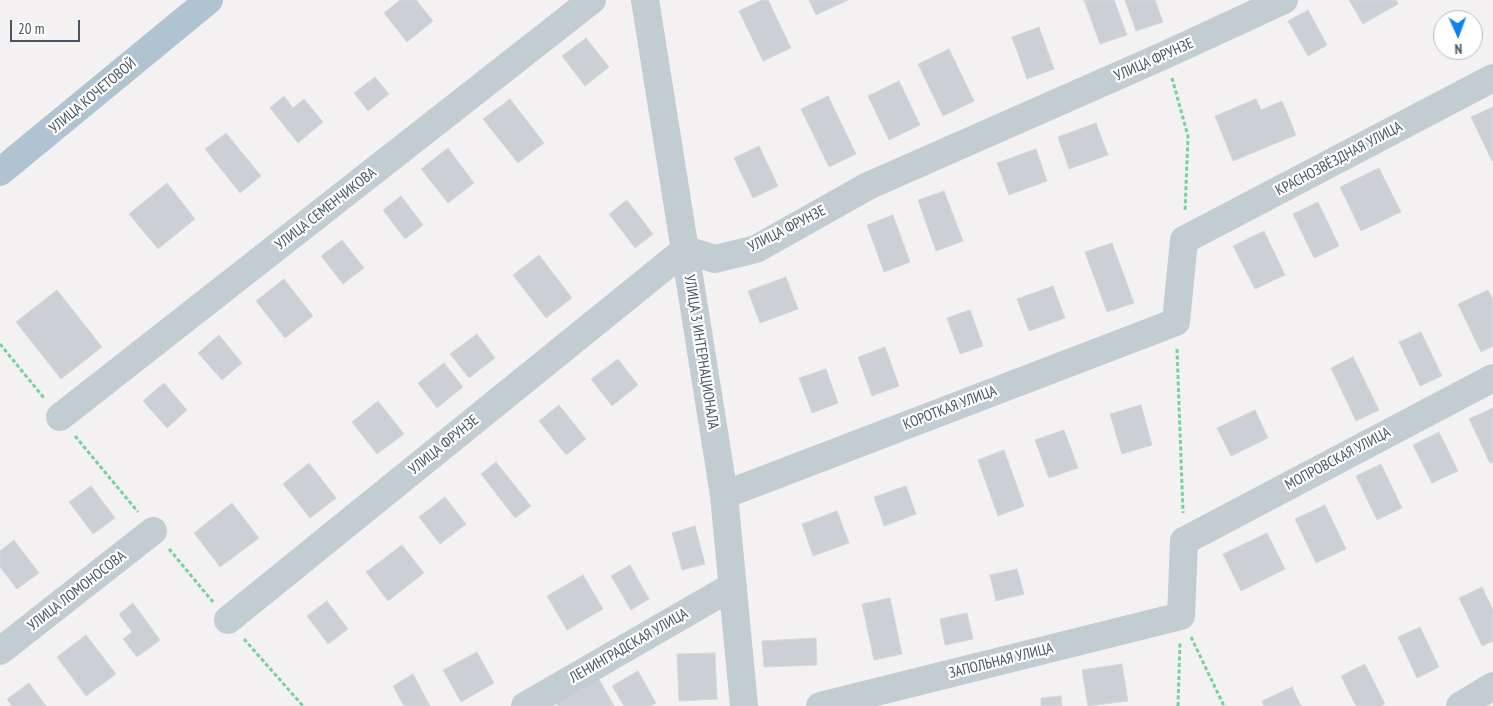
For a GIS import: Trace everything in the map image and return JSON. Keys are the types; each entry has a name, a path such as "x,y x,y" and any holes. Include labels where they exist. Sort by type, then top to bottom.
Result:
{"main road":[{"name":"УЛИЦА КОЧЕТОВОЙ","path":"0,172 209,0"}],"street":[{"name":"УЛИЦА СЕМЕНЧИКОВА","path":"60,417 592,0"},
{"name":"УЛИЦА 3 ИНТЕРНАЦИОНАЛА","path":"646,0 724,495 744,706"},
{"name":"УЛИЦА ФРУНЗЕ","path":"228,620 685,250 715,259 756,249 868,186 1165,55 1284,0"},
{"name":"КРАСНОЗВЁЗДНАЯ УЛИЦА","path":"1184,240 1493,78"},
{"path":"1176,322 1184,240"},
{"name":"КОРОТКАЯ УЛИЦА","path":"724,495 1176,322"},
{"name":"МОПРОВСКАЯ УЛИЦА","path":"1184,541 1493,378"},
{"name":"УЛИЦА ЛОМОНОСОВА","path":"0,651 153,531"},
{"path":"1182,616 1184,541"},
{"name":"ЛЕНИНГРАДСКАЯ УЛИЦА","path":"525,706 733,586"},
{"name":"ЗАПОЛЬНАЯ УЛИЦА","path":"820,706 1182,616"},
{"path":"1460,706 1493,686"}],"path":[{"path":"1165,55 1188,136 1184,240"},
{"path":"1176,322 1184,541"},
{"path":"1178,706 1182,616"},
{"path":"1182,616 1224,706"}],"building":[{"path":"400,0 416,0 433,21 407,42 384,13"},
{"path":"762,0 768,0 791,48 763,61 739,11"},
{"path":"809,0 848,0 816,15"},
{"path":"1084,0 1114,0 1127,35 1100,44"},
{"path":"1125,0 1155,0 1163,22 1136,31"},
{"path":"1349,0 1396,0 1398,4 1363,24"},
{"path":"1308,10 1327,45 1308,56 1288,21"},
{"path":"1039,27 1054,69 1027,79 1012,37"},
{"path":"586,38 609,67 585,86 562,56"},
{"path":"949,49 974,101 943,116 918,64"},
{"path":"375,77 389,94 368,111 354,93"},
{"path":"899,81 920,125 889,140 868,96"},
{"path":"284,96 293,108 304,99 323,122 298,143 270,108"},
{"path":"828,96 856,154 829,167 801,109"},
{"path":"510,99 544,143 518,163 483,119"},
{"path":"1256,99 1261,110 1282,101 1296,135 1233,161 1215,116"},
{"path":"1493,107 1493,161 1492,161 1471,117"},
{"path":"1096,123 1108,155 1069,169 1058,137"},
{"path":"226,133 261,176 240,193 205,149"},
{"path":"759,146 778,186 753,198 734,158"},
{"path":"448,148 474,183 448,203 421,169"},
{"path":"1036,149 1047,181 1009,195 997,163"},
{"path":"1379,168 1401,212 1361,231 1340,187"},
{"path":"167,183 195,219 158,249 129,214"},
{"path":"944,191 963,241 936,251 918,200"},
{"path":"401,196 423,225 405,239 383,210"},
{"path":"627,200 653,234 635,248 609,214"},
{"path":"1318,202 1339,246 1314,258 1293,214"},
{"path":"893,215 910,262 884,272 867,225"},
{"path":"1264,231 1285,275 1255,289 1233,246"},
{"path":"342,240 364,268 343,284 321,256"},
{"path":"1112,243 1134,303 1107,312 1085,252"},
{"path":"539,255 572,298 546,318 513,275"},
{"path":"786,277 798,309 760,323 748,291"},
{"path":"284,279 313,316 285,338 256,301"},
{"path":"1053,286 1065,318 1029,331 1017,299"},
{"path":"57,290 102,347 61,379 16,322"},
{"path":"1488,290 1493,300 1493,346 1481,352 1458,304"},
{"path":"970,310 983,346 960,354 947,318"},
{"path":"1421,332 1442,376 1420,386 1399,342"},
{"path":"477,334 495,358 469,378 450,354"},
{"path":"219,335 242,363 222,380 198,353"},
{"path":"885,347 899,386 872,396 858,357"},
{"path":"1353,357 1379,410 1356,421 1331,368"},
{"path":"618,359 638,385 612,406 591,379"},
{"path":"444,363 463,387 437,408 418,383"},
{"path":"826,369 838,403 812,413 799,378"},
{"path":"164,383 187,410 167,428 143,401"},
{"path":"378,401 404,434 377,454 352,422"},
{"path":"559,405 586,439 566,455 539,421"},
{"path":"1141,405 1152,445 1122,454 1110,414"},
{"path":"1493,408 1493,462 1490,463 1469,419"},
{"path":"1255,410 1268,438 1231,456 1217,428"},
{"path":"1064,430 1078,468 1049,478 1035,440"},
{"path":"1439,432 1458,471 1432,483 1413,445"},
{"path":"1004,450 1024,506 998,516 978,460"},
{"path":"496,462 531,506 515,518 481,474"},
{"path":"309,463 336,498 310,518 283,484"},
{"path":"1381,464 1402,508 1377,520 1356,476"},
{"path":"91,486 115,518 93,534 69,502"},
{"path":"906,486 916,514 884,526 874,497"},
{"path":"445,497 466,524 440,544 419,517"},
{"path":"232,503 259,538 220,567 194,533"},
{"path":"1325,505 1346,549 1316,563 1295,519"},
{"path":"837,511 849,543 813,556 802,524"},
{"path":"695,526 705,564 682,570 672,533"},
{"path":"1267,533 1285,569 1241,591 1223,554"},
{"path":"14,540 39,573 17,589 0,567 0,551"},
{"path":"402,545 424,573 388,601 366,572"},
{"path":"630,565 649,599 631,610 611,576"},
{"path":"1017,569 1024,594 996,601 990,575"},
{"path":"583,575 603,609 567,630 547,596"},
{"path":"1482,587 1493,610 1493,641 1482,646 1459,598"},
{"path":"890,598 902,654 874,660 862,604"},
{"path":"327,601 348,629 328,644 307,616"},
{"path":"133,603 160,640 137,657 123,639 132,632 119,614"},
{"path":"967,613 973,639 945,645 940,619"},
{"path":"1420,627 1439,667 1417,678 1398,637"},
{"path":"86,635 116,674 86,696 57,657"},
{"path":"816,638 817,665 764,667 762,641"},
{"path":"477,652 494,683 461,702 443,670"},
{"path":"715,653 717,699 679,701 677,654"},
{"path":"1122,664 1128,701 1088,706 1082,670"},
{"path":"1365,664 1385,704 1381,706 1356,706 1341,676"},
{"path":"638,671 656,703 650,706 624,706 612,686"},
{"path":"413,674 430,706 404,706 393,686"},
{"path":"599,679 614,706 558,706 556,703"},
{"path":"29,683 46,706 12,706 7,699"},
{"path":"1292,687 1301,706 1264,706 1262,701"},
{"path":"1061,696 1062,706 1041,706 1041,698"}]}
